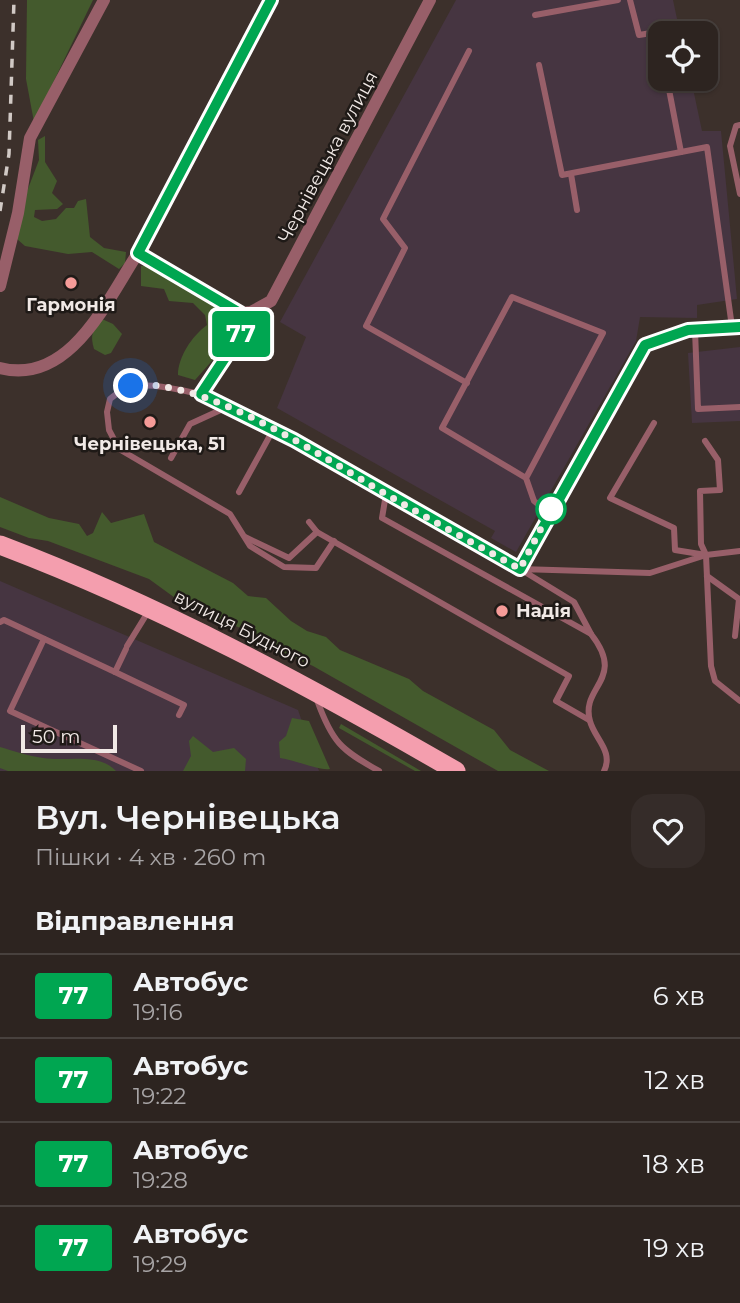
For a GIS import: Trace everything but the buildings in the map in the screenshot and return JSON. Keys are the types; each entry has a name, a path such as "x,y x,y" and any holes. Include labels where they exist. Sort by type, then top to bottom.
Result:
{"highway":[{"name":"вулиця Будного","path":"0,544 98,582 151,607 313,688 456,771"}],"street":[{"path":"0,286 18,213 30,138 104,0"},
{"path":"0,368 12,371 38,367 64,356 85,334 138,253 271,0"},
{"name":"Чернівецька вулиця","path":"240,313 251,312 271,301 430,0"},
{"path":"138,253 240,313 242,332 201,394 273,430 520,569 645,345 695,330 736,327"}],"lane":[{"path":"535,15 618,0"},
{"path":"630,0 639,35 648,34"},
{"path":"467,383 366,326 405,248 383,219 469,51"},
{"path":"539,65 562,175 707,147 736,327"},
{"path":"669,91 681,152"},
{"path":"740,125 736,126 730,146 740,194"},
{"path":"571,174 577,210"},
{"path":"526,478 603,334 512,297 442,428 526,478 534,500 549,513"},
{"path":"695,330 698,409 740,407"},
{"path":"201,394 142,384 131,386 110,399 107,412 109,430 119,449 230,514 250,546 284,567 316,568 334,541"},
{"path":"171,458 190,424 227,407"},
{"path":"654,424 610,498 674,528 675,550 706,555"},
{"path":"239,492 273,430"},
{"path":"705,441 718,460 720,491 700,491 701,544 706,555 711,666 715,681 740,701"},
{"path":"386,494 382,518 591,634"},
{"path":"310,522 317,532 569,676 556,701 589,720 605,745 604,771"},
{"path":"245,537 289,558 317,532"},
{"path":"520,569 650,573 706,555 740,551"},
{"path":"520,569 574,602 591,634 604,650 606,671 590,705 589,720"},
{"path":"707,576 739,599 735,636"},
{"path":"115,671 151,607"},
{"path":"0,622 4,620 184,705 179,715"},
{"path":"44,639 10,711 141,771"},
{"path":"313,688 326,724 344,752 379,771"}],"shaded area":[{"path":"456,0 673,0 677,21 648,21 648,91 694,91 702,131 721,131 737,299 697,305 697,318 640,317 636,341 516,552 491,538 495,531 277,408 306,337 280,322"},
{"path":"740,347 740,421 692,423 688,353"},
{"path":"0,581 298,710 319,771 0,771"}],"green space":[{"path":"27,0 93,0 34,122 26,79"},
{"path":"45,136 45,162 57,181 52,193 63,204 57,209 35,210 34,217 42,221 56,219 66,208 74,208 78,201 86,199 90,237 104,248 126,252 125,263 119,269 92,252 68,254 25,246 17,239 21,207 39,160 38,140"},
{"path":"153,265 237,315 234,336 195,380 178,375 180,361 196,335 207,325 205,315 193,303 169,301 164,289 141,286 141,266"},
{"path":"102,319 113,324 122,334 111,353 105,355 94,349 92,340 94,330"},
{"path":"0,497 49,518 79,524 87,536 93,533 102,512 111,523 144,514 154,542 233,583 248,596 266,598 291,621 307,631 326,637 340,650 409,679 423,691 494,730 510,750 549,771 498,771 313,666 256,640 245,630 182,603 149,579 48,541 29,538 0,527"},
{"path":"292,718 309,721 330,769 280,758 279,742 286,736"},
{"path":"341,724 421,771 415,771 339,728"},
{"path":"193,736 213,752 234,748 246,759 245,771 183,771 191,756 189,741"},
{"path":"0,747 43,758 91,760 109,765 116,771 8,771 0,768"}],"railway":[{"path":"0,211 9,154 14,0"}],"bus line":[{"name":"77","path":"271,0 138,253 240,313 243,321 242,332 201,394 294,440 520,569 645,345 688,330 740,327"}],"place":[{"name":"Гармонія","path":"71,283"},
{"name":"Чернівецька, 51","path":"150,422"},
{"name":"Надія","path":"502,611"}],"route":[{"path":"131,386 142,384 201,394 294,440 520,569 551,509"}]}
